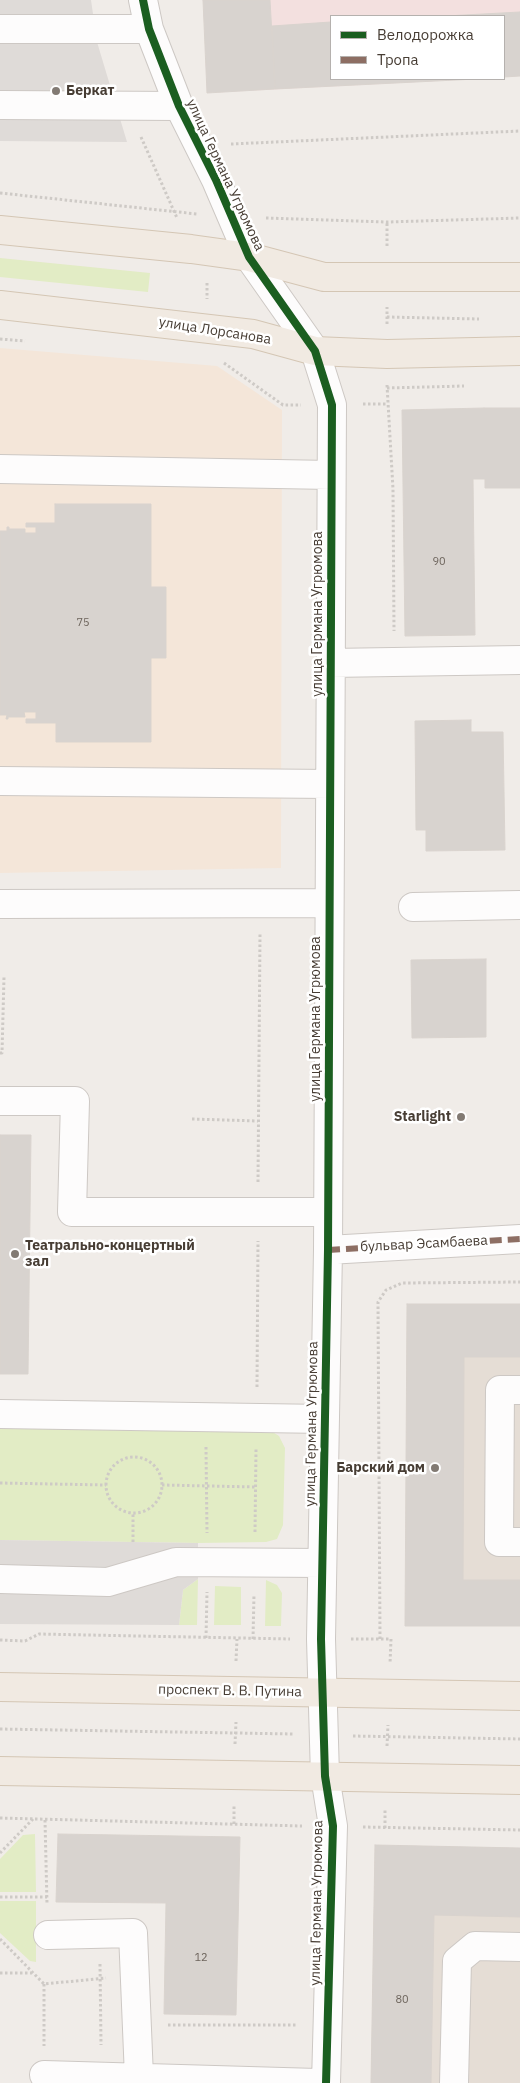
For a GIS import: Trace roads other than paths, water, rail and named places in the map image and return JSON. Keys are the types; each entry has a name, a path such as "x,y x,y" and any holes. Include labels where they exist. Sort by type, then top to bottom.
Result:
{"main road":[{"path":"0,230 191,249 248,257 324,277 520,278"},
{"name":"улица Лорсанова","path":"0,306 244,332 316,351 387,354 520,351"},
{"name":"проспект В. В. Путина","path":"0,1687 520,1696"},
{"path":"0,1771 520,1780"}],"street":[{"name":"улица Германа Угрюмова","path":"143,0 149,29 179,106 216,180 248,257 316,351 332,405 328,1250 322,1639 325,1776 333,1826 326,2083"},
{"path":"0,29 149,29"},
{"path":"0,105 179,106"},
{"path":"0,469 331,475"},
{"path":"330,664 520,660"},
{"path":"0,781 330,784"},
{"path":"0,904 329,903"},
{"path":"413,907 520,905"},
{"path":"0,1101 75,1102 72,1212 328,1212"},
{"name":"бульвар Эсамбаева","path":"328,1250 520,1239"},
{"path":"520,1390 500,1390 499,1533 499,1542 520,1542"},
{"path":"0,1414 325,1418"},
{"path":"0,1579 108,1582 176,1562 322,1563"},
{"path":"48,1935 134,1933 139,2078"},
{"path":"454,2083 457,1961 475,1946 520,1947"},
{"path":"44,2075 317,2083"}],"place":[{"name":"Беркат","path":"56,91"},
{"name":"Starlight","path":"461,1117"},
{"name":"Театрально-концертный зал","path":"15,1254"},
{"name":"Барский дом","path":"435,1468"}]}
